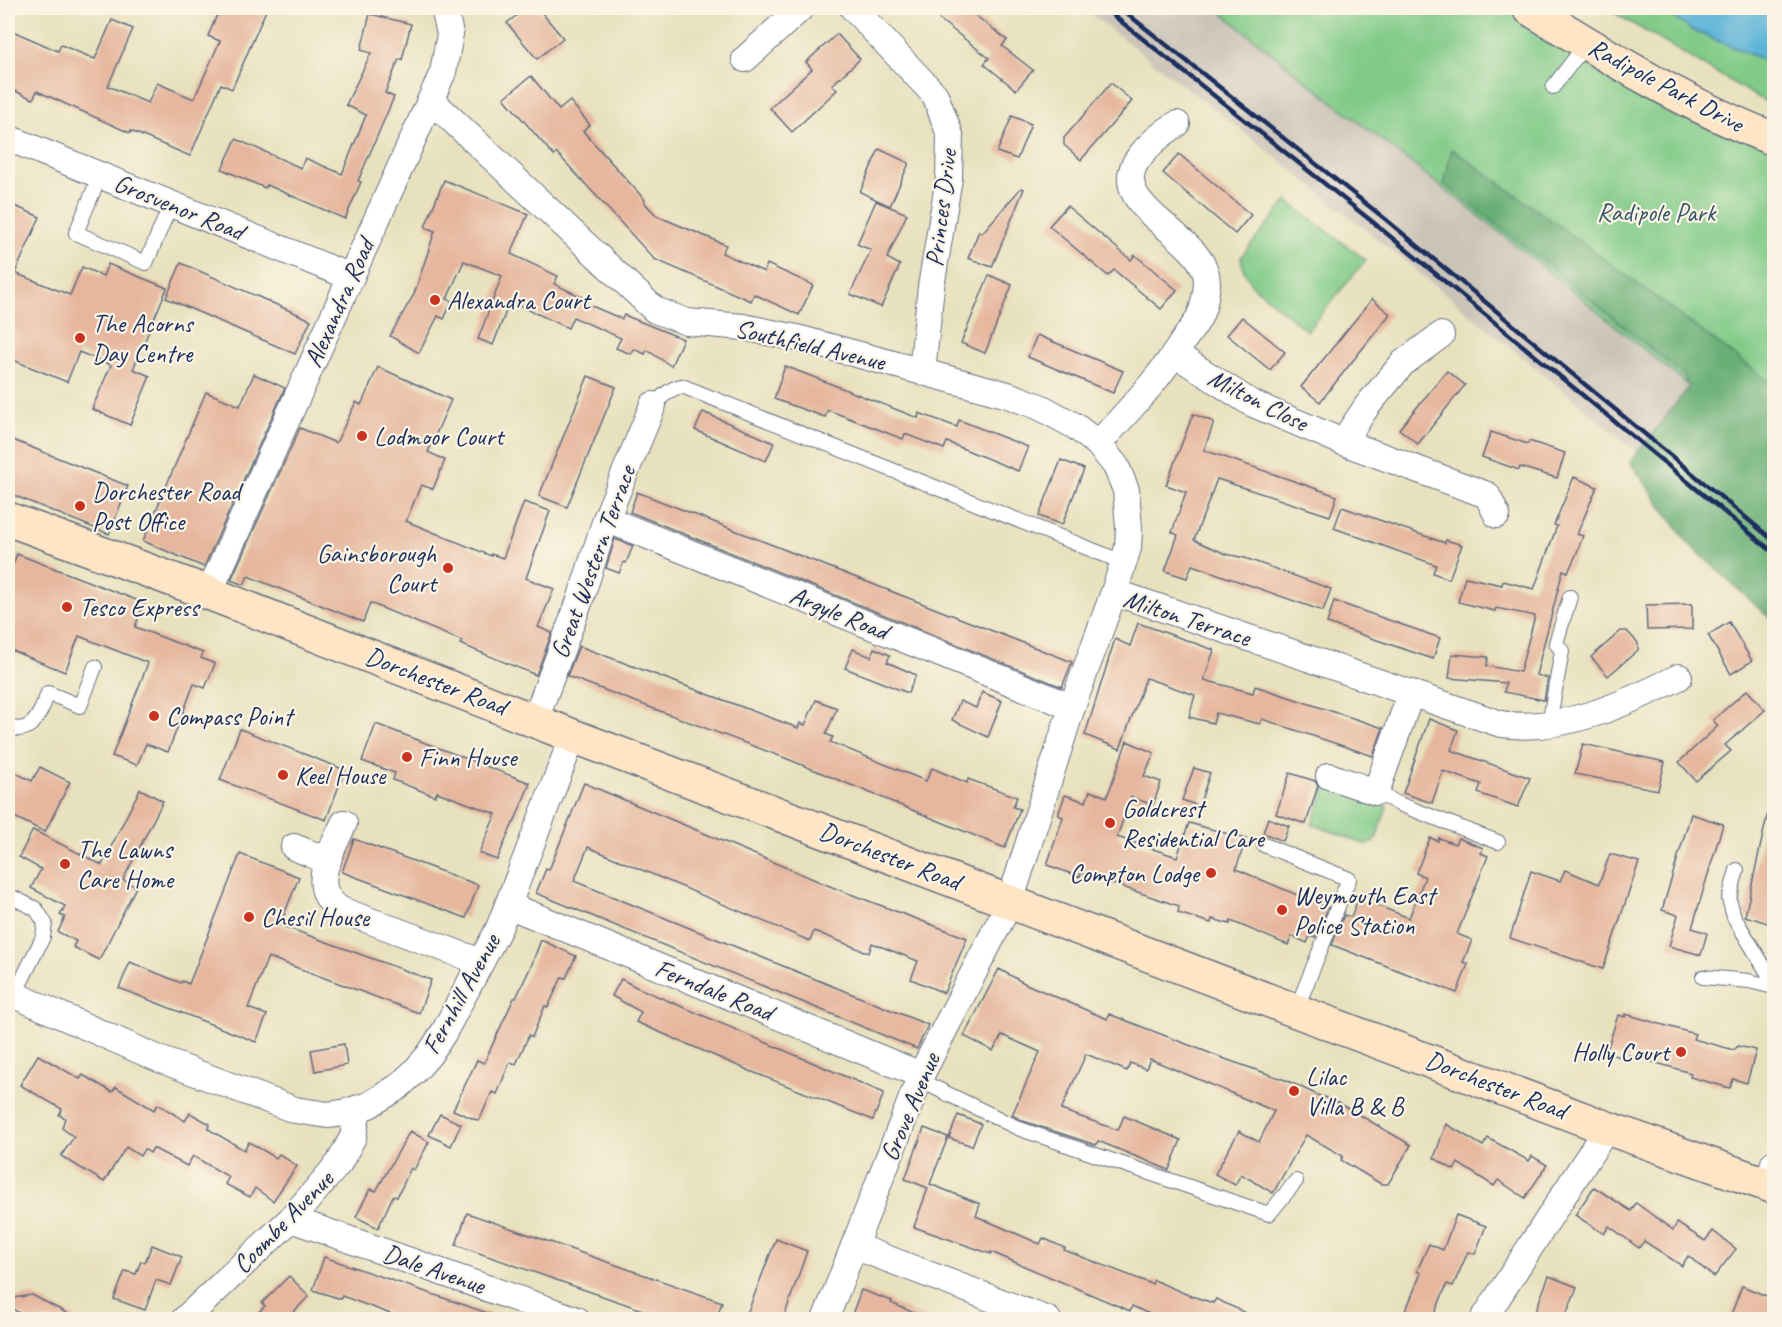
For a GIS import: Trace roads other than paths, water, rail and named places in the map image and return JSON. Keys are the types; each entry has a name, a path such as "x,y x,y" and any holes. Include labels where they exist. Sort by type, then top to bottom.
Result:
{"main road":[{"name":"Radipole Park Drive","path":"1529,8 1587,43 1729,121 1774,139"},
{"name":"Dorchester Road","path":"8,519 209,593 573,736 1607,1128 1773,1178"}],"street":[{"name":"Alexandra Road","path":"209,593 443,72 450,34 444,8"},
{"path":"745,59 801,8"},
{"name":"Princes Drive","path":"853,8 935,95 950,135 949,178 931,287 922,371"},
{"name":"Southfield Avenue","path":"431,100 655,310 687,322 742,327 797,338 922,371 1008,395 1040,407 1075,426 1098,444 1116,466 1126,490 1128,548 1114,592"},
{"path":"1098,444 1175,354 1201,314 1207,282 1202,261 1142,206 1130,178 1135,162 1146,148 1160,134 1177,124"},
{"name":"Grosvenor Road","path":"8,138 351,277"},
{"path":"1343,442 1367,406 1403,363 1441,335"},
{"name":"Milton Close","path":"1175,354 1251,403 1343,442 1487,495 1497,515"},
{"name":"Great Western Terrace","path":"535,720 580,600 606,519 653,405"},
{"name":"Argyle Road","path":"606,519 1072,707"},
{"name":"Milton Terrace","path":"1010,902 1072,707 1114,592 1501,724 1520,727 1575,720 1653,691 1679,677"},
{"path":"1329,776 1376,792 1411,693"},
{"name":"Fernhill Avenue","path":"11,994 159,1059 295,1110 328,1115 358,1109 382,1099 398,1087 429,1055 444,1032 481,962 508,905 573,736"},
{"path":"344,824 322,880 325,894 335,906 481,962"},
{"path":"294,847 328,861"},
{"name":"Grove Avenue","path":"825,1320 920,1077 1010,902"},
{"name":"Ferndale Road","path":"508,905 920,1077"},
{"name":"Coombe Avenue","path":"184,1320 291,1219 344,1154 353,1137 358,1109"},
{"path":"1483,1320 1607,1128"},
{"name":"Dale Avenue","path":"291,1219 577,1320"},
{"path":"854,1246 1048,1320"}],"lane":[{"path":"1553,87 1587,43"},
{"path":"100,176 76,233 146,263 171,204"},
{"path":"653,405 667,393 682,386 1125,563"},
{"path":"1549,724 1562,651 1556,643 1570,597"},
{"path":"8,727 25,728 34,723 48,693 80,706 95,667"},
{"path":"1376,792 1399,804 1498,842"},
{"path":"1263,845 1349,879 1296,1010"},
{"path":"1737,870 1729,899 1734,917 1774,982"},
{"path":"8,895 36,909 45,923 43,937 11,994"},
{"path":"1703,977 1749,981 1774,987"},
{"path":"920,1077 1020,1129 1269,1214 1296,1182"}],"water":[{"path":"1659,8 1774,8 1774,64 1692,30"}],"railway":[{"path":"1104,8 1374,223 1774,553"},
{"path":"1120,8 1384,218 1774,541"}],"place":[{"name":"Alexandra Court","path":"435,300"},
{"name":"The Acorns Day Centre","path":"80,338"},
{"name":"Lodmoor Court","path":"362,436"},
{"name":"Dorchester Road Post Office","path":"80,506"},
{"name":"Gainsborough Court","path":"448,568"},
{"name":"Tesco Express","path":"67,607"},
{"name":"Compass Point","path":"154,716"},
{"name":"Finn House","path":"407,757"},
{"name":"Keel House","path":"283,775"},
{"name":"Goldcrest Residential Care","path":"1110,823"},
{"name":"The Lawns Care Home","path":"65,864"},
{"name":"Compton Lodge","path":"1211,873"},
{"name":"Weymouth East Police Station","path":"1282,910"},
{"name":"Chesil House","path":"249,917"},
{"name":"Holly Court","path":"1681,1052"},
{"name":"Lilac Villa B & B","path":"1294,1091"}],"park label":[{"name":"Radipole Park","path":"1656,212"}]}
